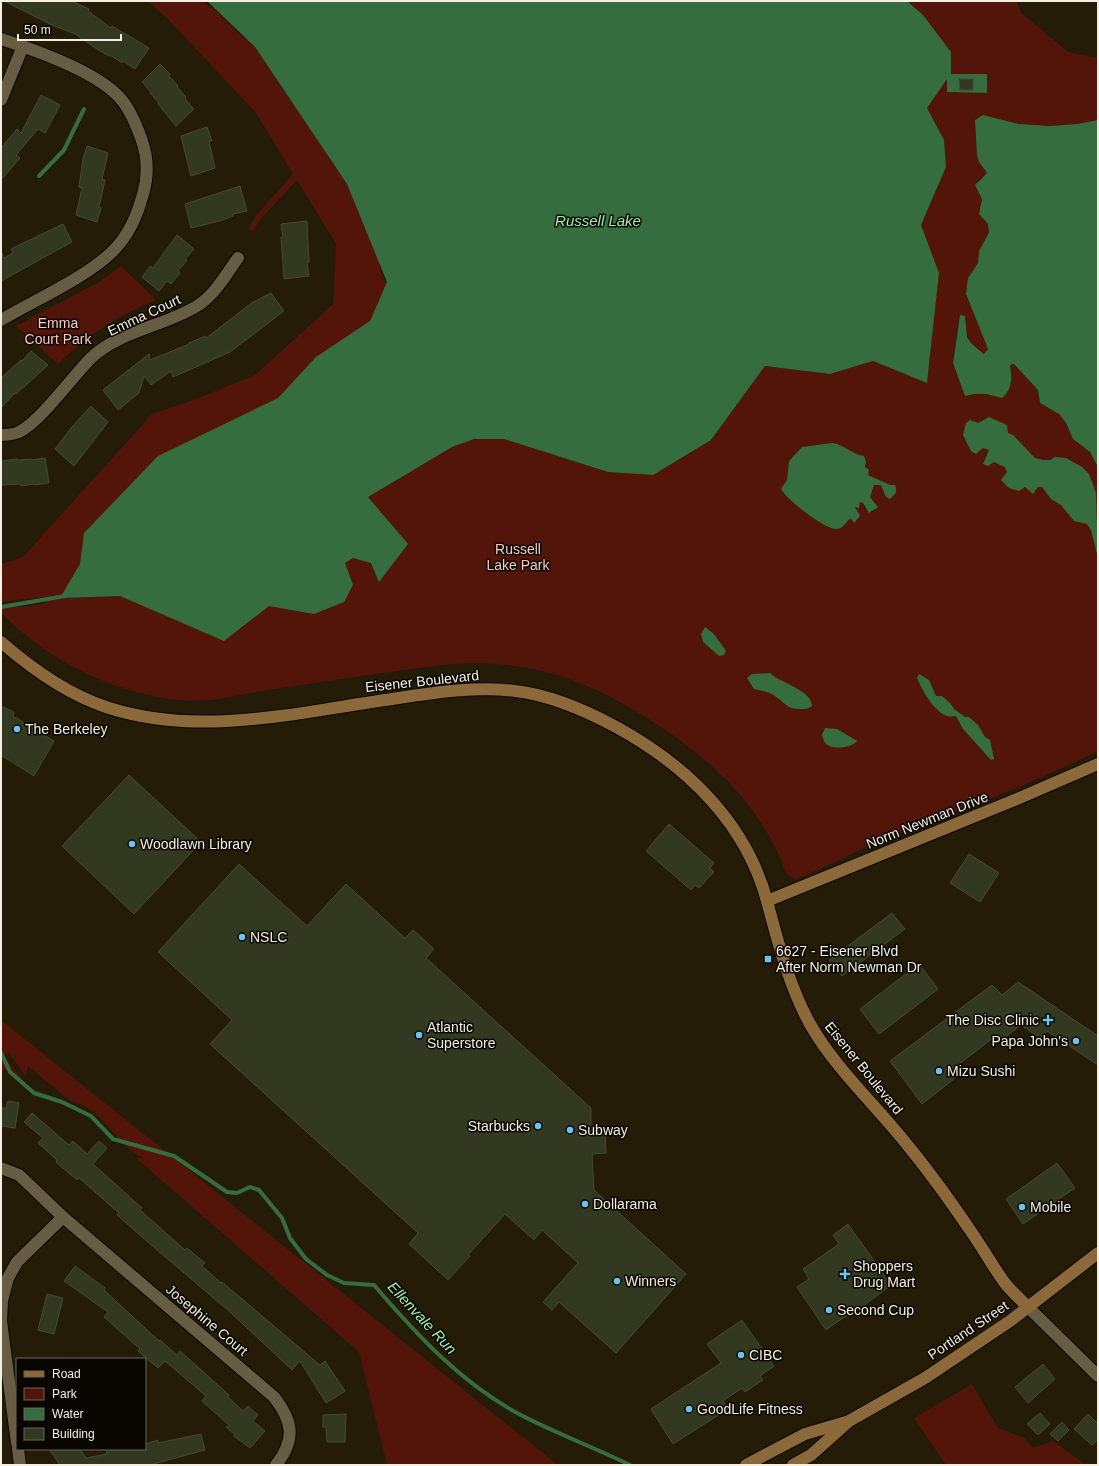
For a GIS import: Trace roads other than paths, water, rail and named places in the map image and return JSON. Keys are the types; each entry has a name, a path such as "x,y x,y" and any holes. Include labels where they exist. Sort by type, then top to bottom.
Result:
{"street":[{"path":"1,39 23,46 83,72 119,97 131,113 144,147 147,160 147,182 134,222 127,236 112,252 94,267 1,320"},
{"path":"1,100 23,46"},
{"name":"Emma Court","path":"1,434 18,432 36,419 92,357 122,338 181,315 199,305 214,291 238,258"},
{"name":"Eisener Boulevard","path":"1,642 42,674 80,696 105,706 165,720 211,722 253,718 442,692 490,689 535,695 565,704 620,729 664,758 709,797 727,817 745,845 767,901 770,917 789,975 810,1024 844,1071 909,1146 970,1229 1006,1284 1028,1307"},
{"name":"Norm Newman Drive","path":"767,901 1017,799 1098,764"},
{"name":"Josephine Court","path":"1,1168 19,1175 63,1217 274,1397 285,1410 290,1428 288,1447 276,1465"},
{"path":"16,1435 2,1326 2,1301 8,1278 18,1262 63,1217"},
{"name":"Portland Street","path":"793,1465 812,1455 849,1422 925,1378 1028,1307 1098,1253"},
{"path":"1028,1307 1098,1376"},
{"name":"Portland Street","path":"746,1465 805,1434 849,1422"},
{"path":"18,1450 20,1465"}],"water":[{"name":"Russell Lake","path":"207,1 907,1 923,15 951,52 951,74 987,74 987,93 947,92 947,79 927,108 944,140 946,167 921,225 939,273 927,383 873,361 830,374 765,366 711,440 653,475 608,472 504,439 474,439 452,447 368,497 408,544 379,582 371,563 353,558 345,563 353,585 344,602 314,614 269,606 224,641 120,596 60,598 80,564 84,533 158,456 278,398 316,357 370,321 387,282 347,184 255,47"},
{"path":"983,115 1019,124 1050,126 1077,124 1098,120 1098,467 1090,452 1073,439 1066,423 1059,414 1040,403 1038,390 1014,364 1010,365 1010,387 1002,398 986,394 965,396 953,363 960,315 965,316 967,337 972,344 984,354 988,349 966,294 968,278 978,263 979,251 989,232 988,224 979,214 982,199 975,185 987,173 979,162 977,155 975,120"},
{"path":"989,417 1007,425 1008,433 1013,435 1035,458 1050,460 1055,457 1066,458 1082,467 1089,474 1096,493 1098,558 1091,530 1087,524 1074,521 1061,505 1051,499 1042,487 1038,487 1033,494 1025,487 1019,491 1009,488 1001,480 1007,472 1005,467 994,462 988,466 983,464 989,450 983,448 976,454 971,451 963,435 966,423 970,420 978,423"},
{"path":"832,443 864,456 866,462 865,467 869,470 868,475 890,485 895,485 896,490 896,493 890,499 886,497 881,485 874,485 870,497 878,507 869,513 863,503 860,502 859,508 855,507 860,516 854,523 851,519 848,520 839,529 824,525 806,513 790,500 781,489 787,480 789,461 802,447"},
{"path":"705,627 714,634 726,651 724,655 719,656 703,642 701,634"},
{"path":"770,673 801,691 811,700 812,706 804,709 797,709 787,706 772,694 754,689 747,678 752,674"},
{"path":"919,674 929,680 936,696 942,696 954,709 965,717 969,717 978,725 985,737 990,740 994,759 991,760 963,729 956,716 947,716 937,710 925,694 917,678"},
{"path":"825,728 837,729 857,741 847,747 838,748 829,746 825,743 822,735"}],"waterway":[{"path":"39,176 64,150 84,109"},
{"path":"1,607 65,596"},
{"name":"Ellenvale Run","path":"1,1053 10,1072 34,1093 62,1102 91,1116 113,1139 174,1156 227,1192 237,1193 250,1187 259,1190 282,1218 290,1238 306,1259 327,1275 344,1283 374,1285 440,1356 478,1388 519,1414 630,1465"}],"place":[{"name":"The Berkeley","path":"17,729"},
{"name":"Woodlawn Library","path":"132,844"},
{"name":"NSLC","path":"242,937"},
{"name":"6627 - Eisener Blvd After Norm Newman Dr","path":"768,959"},
{"name":"The Disc Clinic","path":"1048,1020"},
{"name":"Atlantic Superstore","path":"419,1035"},
{"name":"Papa John's","path":"1076,1041"},
{"name":"Mizu Sushi","path":"939,1071"},
{"name":"Starbucks","path":"538,1126"},
{"name":"Subway","path":"570,1130"},
{"name":"Dollarama","path":"585,1204"},
{"name":"Mobile","path":"1022,1207"},
{"name":"Shoppers Drug Mart","path":"845,1274"},
{"name":"Winners","path":"617,1281"},
{"name":"Second Cup","path":"829,1310"},
{"name":"CIBC","path":"741,1355"},
{"name":"GoodLife Fitness","path":"689,1409"}],"park label":[{"name":"Emma Court Park","path":"58,332"},
{"name":"Russell Lake Park","path":"518,558"}]}
